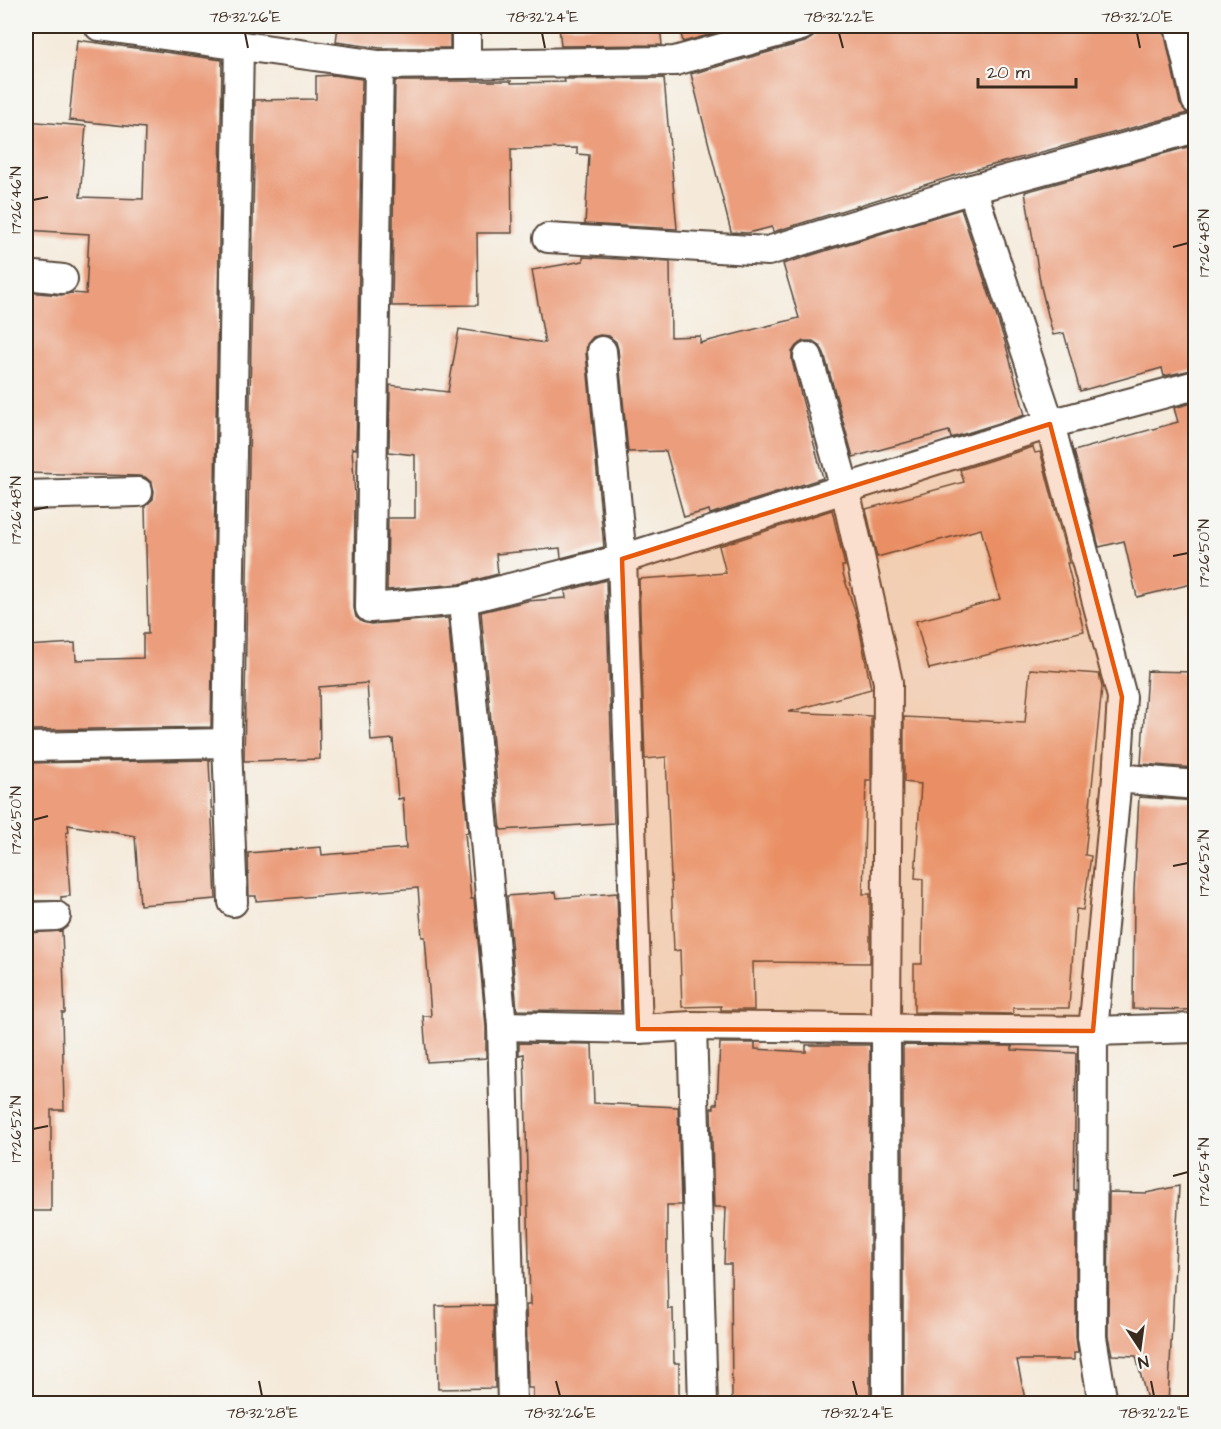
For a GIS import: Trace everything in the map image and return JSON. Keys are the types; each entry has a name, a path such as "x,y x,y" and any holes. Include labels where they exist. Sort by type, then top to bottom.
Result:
{"street":[{"path":"99,26 379,65 675,61 801,26"},
{"path":"466,26 466,63"},
{"path":"1179,26 1196,100"},
{"path":"233,902 227,743 239,45"},
{"path":"379,65 370,608 463,600 622,559 1050,424 1196,385"},
{"path":"548,238 768,251 972,189 1196,128"},
{"path":"972,189 1050,424 1122,697 1118,778 1093,1031 1092,1337 1103,1404"},
{"path":"26,275 63,279"},
{"path":"602,351 622,559 638,1029"},
{"path":"808,357 845,489 888,682 887,1404"},
{"path":"26,495 138,492"},
{"path":"463,600 502,1026 512,1404"},
{"path":"26,747 227,743"},
{"path":"1118,778 1196,784"},
{"path":"26,917 56,916"},
{"path":"502,1026 638,1029 692,1026 1093,1031 1196,1028"},
{"path":"692,1026 703,1404"}],"highlighted area":[{"path":"1050,424 1122,697 1093,1031 638,1029 622,559"}],"building":[{"path":"338,26 450,26 450,48 380,48 336,42"},
{"path":"559,26 660,26 662,45 561,46"},
{"path":"679,26 741,26 683,42"},
{"path":"817,26 1163,26 1180,104 1187,113 963,173 773,232 772,227 748,233 731,232 691,74 805,42 813,37"},
{"path":"77,40 222,60 211,727 32,730 30,700 26,700 26,646 75,643 76,660 143,658 143,634 148,634 145,506 153,499 152,483 145,477 138,476 26,473 26,292 61,295 86,294 89,234 26,230 26,121 86,126 80,197 143,199 145,128 69,120"},
{"path":"333,75 362,79 356,449 352,448 355,496 354,608 356,617 362,622 371,624 448,618 468,832 465,833 471,899 474,899 486,1027 486,1058 427,1062 423,1016 431,1016 425,937 422,937 418,888 256,901 256,896 249,896 248,853 321,847 322,855 406,848 403,798 398,799 393,739 371,741 367,683 319,687 320,759 244,761 255,100 316,99 316,76"},
{"path":"664,78 677,229 585,224 589,155 577,154 577,148 511,149 512,233 477,233 478,305 392,306 395,81 511,81 511,83 565,82 564,79"},
{"path":"1195,145 1196,369 1164,376 1162,368 1080,391 1064,333 1053,335 1041,287 1025,192"},
{"path":"961,209 1005,342 1025,415 951,438 949,431 853,457 824,353 813,341 803,341 792,352 792,361 823,478 710,514 709,510 684,517 666,451 628,452 618,349 616,342 609,336 600,335 593,337 587,344 586,353 604,547 561,558 560,548 496,554 498,574 460,584 387,590 388,518 415,518 415,455 389,452 390,385 448,392 459,329 545,343 532,270 583,261 583,257 670,262 671,337 700,336 700,343 799,318 783,264"},
{"path":"1196,402 1196,583 1137,597 1124,541 1099,547 1074,451 1178,422 1174,408"},
{"path":"1033,447 1035,453 1040,452 1042,458 1084,631 929,669 916,621 1000,599 981,529 877,557 866,509 964,482 960,470"},
{"path":"832,510 845,566 842,566 843,574 858,621 871,689 788,712 871,716 871,780 866,780 863,894 870,894 870,963 753,962 754,1010 721,1010 721,1006 682,1007 680,950 674,951 666,757 645,759 639,579 726,573 719,546"},
{"path":"606,580 614,823 501,830 481,612 527,601 566,598 565,591"},
{"path":"1030,669 1099,674 1102,687 1085,855 1091,856 1083,910 1076,909 1069,1008 1013,1008 1013,1014 914,1012 914,964 922,964 923,879 915,878 921,784 904,782 904,717 1025,723"},
{"path":"1147,671 1196,672 1196,768 1141,764"},
{"path":"211,760 209,761 216,899 140,905 135,836 68,825 69,832 66,833 70,896 61,897 61,901 26,901 26,838 30,838 26,763"},
{"path":"1139,797 1196,801 1190,901 1196,902 1196,1010 1133,1009 1134,890"},
{"path":"556,892 557,898 617,893 621,1011 517,1010 507,896"},
{"path":"62,931 65,1013 62,1013 64,1110 51,1110 51,1211 26,1211 26,933"},
{"path":"519,1043 592,1044 594,1103 678,1107 681,1205 667,1205 667,1262 668,1309 673,1309 674,1363 679,1363 679,1404 533,1404 533,1388 528,1388 526,1305 530,1305 524,1054 519,1055"},
{"path":"720,1043 755,1043 755,1049 806,1052 806,1045 870,1045 870,1404 732,1404 731,1264 724,1264 726,1207 714,1207 711,1108 717,1104"},
{"path":"903,1045 1012,1046 1012,1050 1076,1053 1074,1190 1076,1190 1076,1337 1078,1353 1074,1353 1074,1360 1017,1360 1026,1404 903,1404"},
{"path":"1179,1186 1168,1404 1148,1404 1136,1356 1112,1355 1108,1336 1109,1192 1146,1193"},
{"path":"493,1305 495,1388 438,1389 436,1306"}]}
